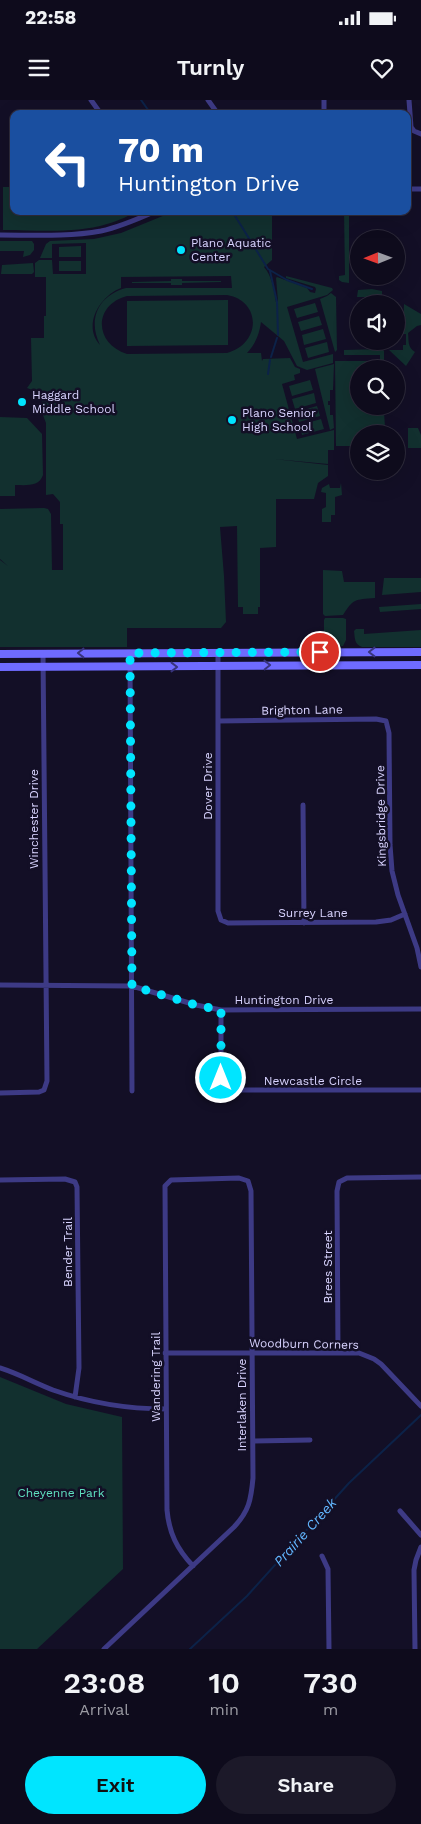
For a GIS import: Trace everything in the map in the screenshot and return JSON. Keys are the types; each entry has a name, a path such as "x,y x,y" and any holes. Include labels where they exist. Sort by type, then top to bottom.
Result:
{"main road":[{"path":"0,654 421,652"},
{"path":"0,667 421,665"}],"street":[{"path":"90,100 98,110"},
{"path":"411,128 412,133 421,134"},
{"path":"0,235 93,232 116,227 146,215"},
{"name":"Dover Drive","path":"218,652 218,911 221,920"},
{"name":"Winchester Drive","path":"0,1093 39,1092 44,1090 46,1086 43,653"},
{"path":"130,653 132,1091"},
{"name":"Brighton Lane","path":"218,721 376,719 386,721"},
{"name":"Kingsbridge Drive","path":"386,721 389,733 391,864 394,883 418,948 421,967"},
{"path":"303,805 304,923"},
{"name":"Surrey Lane","path":"221,920 228,923 376,922 391,920 405,914"},
{"name":"Huntington Drive","path":"0,984 132,986 196,1005 221,1010 421,1009"},
{"name":"Newcastle Circle","path":"221,1010 221,1078 226,1090 421,1090"},
{"name":"Brees Street","path":"338,1352 337,1191 339,1182 347,1178 421,1177"},
{"name":"Interlaken Drive","path":"104,1649 243,1518 249,1507 253,1478 251,1191 248,1181 239,1178 176,1179 168,1182"},
{"name":"Bender Trail","path":"0,1180 65,1179 75,1182 77,1187 79,1368 75,1397"},
{"name":"Wandering Trail","path":"168,1182 164,1192 168,1522 175,1544 193,1566"},
{"name":"Woodburn Corners","path":"165,1353 359,1353 374,1359 388,1370 421,1406"},
{"path":"0,1368 75,1397 118,1407 166,1409"},
{"path":"252,1440 310,1440"},
{"path":"400,1511 421,1535"},
{"path":"415,1649 414,1570 421,1547"},
{"path":"322,1556 328,1568 329,1649"}],"green space":[{"path":"3,187 10,187 10,215 130,215 111,223 82,229 55,231 3,230"},
{"path":"165,215 272,215 272,260 264,267 271,279 276,302 278,301 277,277 307,288 310,292 315,293 315,287 286,278 286,276 332,288 333,290 327,295 287,307 303,362 333,354 333,363 307,370 297,366 284,341 261,322 257,339 247,353 261,353 262,361 263,359 290,358 295,367 300,369 300,373 294,375 295,380 282,384 297,439 334,430 334,450 328,450 328,464 274,459 328,465 328,476 318,483 314,499 276,499 276,547 260,548 260,607 258,607 258,614 243,614 243,607 238,607 237,526 220,527 226,622 221,628 127,628 127,647 0,647 0,560 8,566 0,559 0,509 48,509 51,514 52,570 63,570 63,524 60,524 60,502 53,494 46,495 46,423 41,410 42,400 38,392 27,388 32,381 31,338 44,338 44,316 46,316 46,277 35,277 35,263 39,260 52,260 53,274 86,274 86,243 52,244 52,258 40,258 46,244 50,241 94,239 121,233","holes":["231,276 232,288 126,288 117,291 102,302 95,317 96,335 100,345 95,337 93,320 96,312 100,304 106,297 121,288 121,277","227,295 247,305 253,323 246,341 238,348 227,353 127,354 116,349 108,342 104,334 103,316 108,307 127,296"]},
{"path":"344,215 349,215 349,283 339,280 339,276 345,275"},
{"path":"0,241 32,241 34,250 30,255 23,257 24,251 0,251"},
{"path":"81,246 81,257 59,257 59,247"},
{"path":"59,261 81,261 81,271 59,271"},
{"path":"33,263 34,272 32,274 1,274 2,265"},
{"path":"171,279 221,282 182,283 182,285 171,285 171,283 132,283 171,281"},
{"path":"372,289 382,291 382,295 357,295 358,290"},
{"path":"331,293 336,297 337,350 335,352 320,299"},
{"path":"228,300 228,345 127,346 127,301"},
{"path":"315,303 318,312 297,318 294,309"},
{"path":"405,305 421,314 421,325 408,333 410,346 415,352 406,366 405,360 400,360 389,350 405,350"},
{"path":"319,316 322,325 301,331 298,322"},
{"path":"323,329 326,339 304,345 302,335"},
{"path":"327,342 329,352 308,358 305,348"},
{"path":"344,350 383,350 384,360 380,360 380,355 344,355"},
{"path":"335,361 350,361 350,415 384,415 385,425 350,425 350,446 336,446"},
{"path":"334,364 333,390 330,390 328,405 330,405 330,415 333,415 334,428 330,430 315,369"},
{"path":"310,380 313,390 292,396 289,386"},
{"path":"314,393 316,403 295,409 292,399"},
{"path":"317,406 320,416 299,422 296,412"},
{"path":"0,417 27,418 42,434 43,475 38,482 28,485 15,485 15,496 0,496"},
{"path":"321,419 324,429 302,435 300,425"},
{"path":"408,428 418,428 421,435 421,448 408,448"},
{"path":"341,483 342,495 335,497 335,515 331,515 331,522 322,522 322,509 326,507 326,493 321,492 322,488 329,484 330,488 340,488"},
{"path":"323,570 342,571 344,582 375,582 375,598 355,601 343,615 325,616 323,614"},
{"path":"384,578 421,578 421,592 382,595"},
{"path":"421,604 421,609 380,612 379,607"},
{"path":"325,618 346,619 346,640 343,646 327,647 324,644"},
{"path":"356,629 364,629 364,634 421,630 421,647 362,647 355,640 354,631"},
{"name":"Cheyenne Park","path":"0,1377 66,1404 122,1417 123,1569 37,1649 0,1649"}],"waterway":[{"path":"141,100 148,110"},
{"path":"234,215 268,269 287,280 312,289"},
{"path":"270,271 277,302 278,335"},
{"path":"271,357 277,338"},
{"path":"268,374 270,360"},
{"name":"Prairie Creek","path":"190,1649 247,1596 349,1483 421,1415"}],"place":[{"name":"Plano Aquatic Center","path":"181,250"},
{"name":"Haggard Middle School","path":"22,402"},
{"name":"Plano Senior High School","path":"232,420"}],"route":[{"path":"221,1078 221,1010 210,1009 132,986 130,653 320,652"}]}
